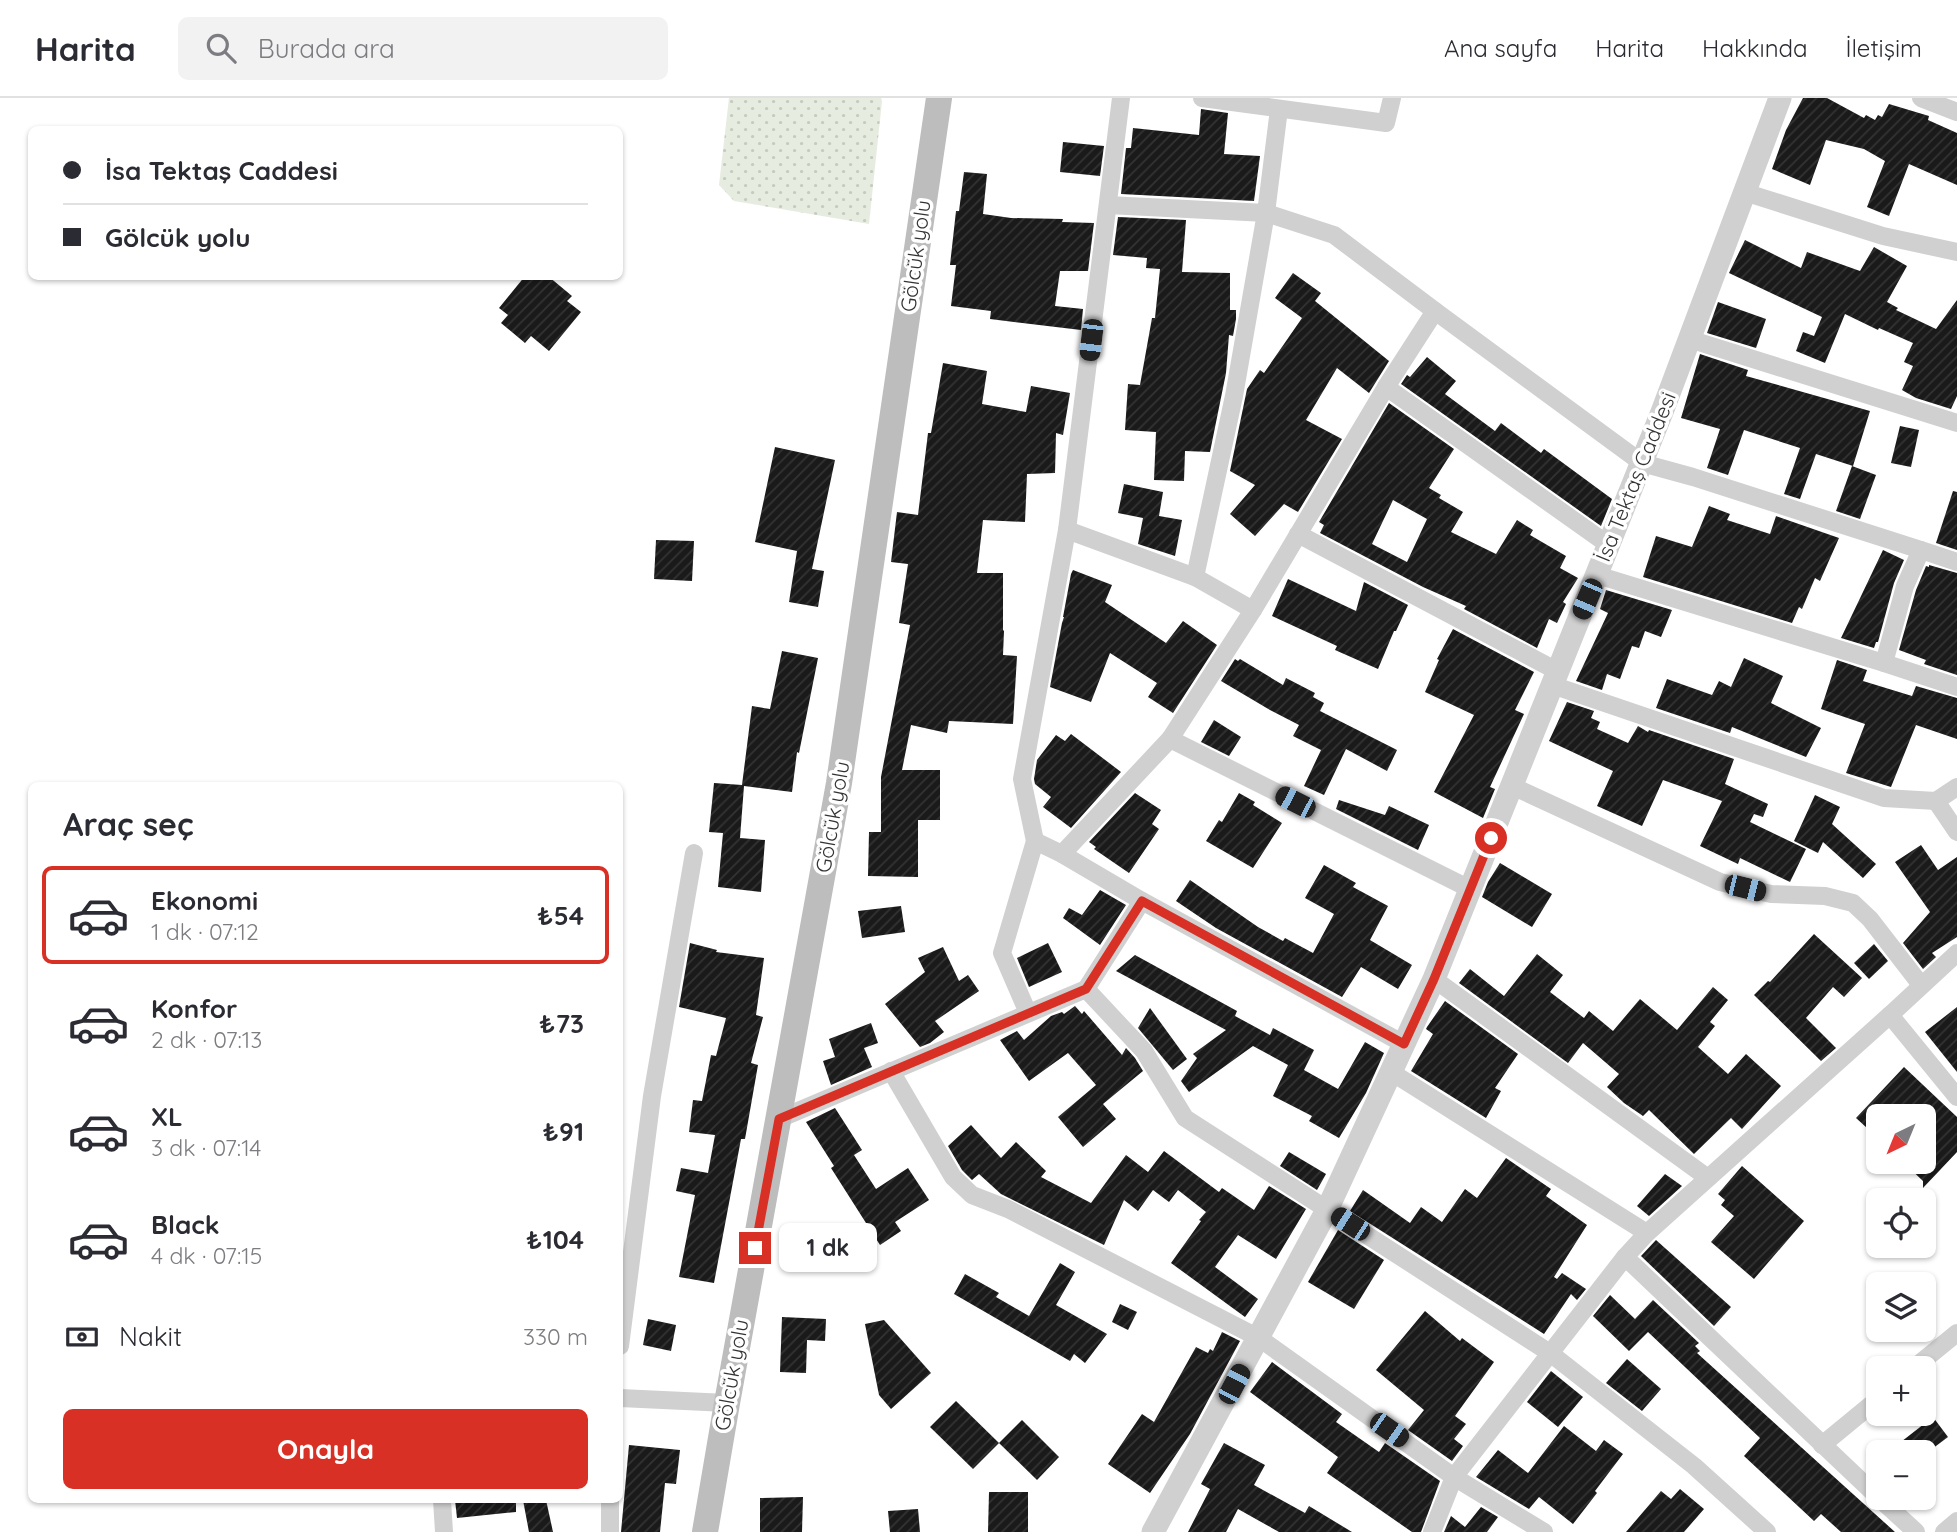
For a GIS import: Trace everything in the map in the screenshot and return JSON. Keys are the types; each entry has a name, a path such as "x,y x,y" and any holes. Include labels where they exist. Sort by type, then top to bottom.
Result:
{"main road":[{"name":"Gölcük yolu","path":"705,1532 839,783 939,98"}],"street":[{"path":"1028,1013 1002,953 1035,841 1022,779 1068,530 1121,98"},
{"path":"1202,98 1385,123 1392,98"},
{"name":"İsa Tektaş Caddesi","path":"1153,1532 1327,1210 1434,979 1642,463 1780,98"},
{"path":"1921,98 1957,112"},
{"path":"1195,577 1232,408 1265,213 1279,109"},
{"path":"1744,192 1883,236 1957,252"},
{"path":"1108,205 1265,213 1334,236 1642,463 1957,562"},
{"path":"1062,854 1170,740 1253,610 1435,310"},
{"path":"1689,339 1957,423"},
{"path":"1386,387 1609,546"},
{"path":"1068,530 1195,577 1253,610"},
{"path":"1298,534 1554,678 1884,798 1936,801 1957,788"},
{"path":"1884,663 1905,586 1922,550"},
{"path":"1597,575 1957,687"},
{"path":"1170,740 1470,889"},
{"path":"1512,786 1720,882 1771,894 1825,896 1853,903 1870,919 1921,985"},
{"path":"1936,801 1957,832"},
{"path":"1035,841 1404,1044"},
{"path":"623,1323 653,1096 694,853"},
{"path":"779,1119 1086,989 1142,901"},
{"path":"1432,1532 1454,1477 1625,1257 1647,1233 1957,953"},
{"path":"1434,979 1708,1178"},
{"path":"1086,989 1144,1051 1185,1118 1550,1353 1694,1466 1767,1532"},
{"path":"1890,1015 1957,1097"},
{"path":"891,1072 953,1177 972,1195 1008,1209 1259,1338 1454,1477 1544,1532"},
{"path":"1391,1072 1647,1233"},
{"path":"1625,1257 1866,1486"},
{"path":"1929,1356 1957,1333"},
{"path":"623,1398 727,1404"},
{"path":"1822,1445 1866,1409"},
{"path":"442,1503 444,1532"},
{"path":"610,1503 610,1532"},
{"path":"1892,1510 1916,1532"},
{"path":"1944,1532 1957,1521"}],"shaded area":[{"path":"729,98 881,98 869,224 734,201 719,185"}],"building":[{"path":"1803,98 1827,98 1864,118 1866,115 1875,120 1878,115 1882,117 1889,104 1929,116 1928,120 1957,133 1957,185 1909,164 1889,216 1867,207 1885,161 1864,149 1826,140 1810,185 1772,169 1786,130"},
{"path":"1201,109 1228,113 1224,154 1260,156 1254,201 1121,194 1126,148 1131,148 1133,128 1199,135"},
{"path":"1063,142 1104,146 1100,176 1060,172"},
{"path":"964,172 987,174 983,214 1094,223 1088,271 1060,271 1055,306 1083,309 1081,330 990,319 991,311 951,306 956,265 950,265 956,211 959,211"},
{"path":"1118,217 1186,220 1182,272 1230,273 1230,310 1236,310 1236,319 1233,336 1229,335 1226,373 1210,452 1185,451 1184,481 1154,480 1156,432 1125,430 1128,384 1140,385 1152,318 1155,318 1160,269 1146,268 1147,258 1113,255"},
{"path":"1745,240 1801,268 1807,252 1860,271 1874,247 1907,266 1887,302 1898,308 1896,310 1936,329 1957,300 1957,396 1951,409 1916,398 1902,390 1913,366 1904,362 1913,343 1845,314 1825,363 1796,351 1803,332 1814,336 1822,317 1729,273"},
{"path":"1293,273 1321,293 1315,301 1389,361 1369,393 1337,368 1306,420 1342,439 1298,512 1284,504 1255,536 1230,514 1255,485 1230,471 1247,389 1260,370 1264,373 1302,318 1275,298"},
{"path":"522,280 553,280 572,296 567,301 581,312 549,351 531,336 525,343 501,323 508,315 499,308"},
{"path":"1718,302 1766,319 1756,348 1707,333"},
{"path":"1700,354 1748,370 1746,376 1870,411 1853,466 1816,454 1800,499 1784,494 1800,448 1744,430 1728,475 1707,468 1720,429 1681,418"},
{"path":"1427,357 1456,381 1445,394 1495,431 1501,423 1541,453 1544,449 1612,499 1601,526 1401,384"},
{"path":"943,363 987,371 982,404 1026,412 1031,386 1070,393 1063,435 1056,433 1055,473 1027,474 1025,522 983,520 977,573 1003,573 1003,655 1017,656 1013,724 949,721 947,733 911,725 902,770 940,770 940,820 918,820 918,877 868,876 869,832 881,832 881,777 910,625 899,623 908,564 891,562 897,512 918,515 928,433 931,433"},
{"path":"1389,403 1454,449 1429,488 1441,495 1439,498 1463,512 1451,532 1496,554 1517,520 1533,530 1530,535 1566,556 1560,568 1578,578 1563,602 1566,604 1557,623 1549,619 1537,648 1464,609 1466,606 1423,587 1320,533 1324,525 1319,522","holes":["1393,500 1427,519 1407,562 1372,544"]},
{"path":"1900,426 1919,430 1911,467 1891,463"},
{"path":"775,447 835,460 812,569 824,571 818,607 789,602 797,551 755,542"},
{"path":"1852,466 1876,475 1860,519 1836,511"},
{"path":"1124,484 1163,492 1159,516 1182,520 1175,556 1138,544 1143,518 1118,513"},
{"path":"1953,491 1957,492 1957,550 1936,543"},
{"path":"1709,506 1730,514 1727,520 1770,534 1776,516 1839,538 1820,581 1815,578 1802,609 1799,607 1792,623 1643,577 1656,536 1692,547"},
{"path":"656,540 694,541 692,581 654,579"},
{"path":"1883,550 1904,560 1874,648 1841,638"},
{"path":"1926,566 1957,573 1957,675 1924,664 1926,660 1899,650 1916,590"},
{"path":"1073,570 1112,585 1105,602 1166,643 1183,621 1217,645 1173,713 1148,697 1157,683 1110,653 1091,702 1050,687"},
{"path":"1288,579 1356,611 1364,582 1408,605 1378,669 1335,650 1337,646 1272,616"},
{"path":"1606,590 1672,610 1661,637 1645,631 1639,648 1632,646 1620,679 1607,674 1602,690 1576,681 1608,613 1600,609"},
{"path":"1453,629 1534,672 1515,710 1524,714 1490,787 1495,789 1483,818 1434,792 1474,715 1425,692 1439,660 1437,659"},
{"path":"782,651 818,658 799,753 797,752 792,792 744,786 740,838 765,840 761,892 718,887 723,833 709,832 714,783 742,785 752,706 770,709"},
{"path":"1744,658 1783,676 1771,703 1821,728 1806,757 1732,727 1730,733 1656,708 1667,679 1712,695 1719,681 1731,687"},
{"path":"1235,659 1240,659 1283,685 1286,678 1315,693 1313,697 1324,703 1320,711 1397,750 1387,771 1346,749 1324,795 1304,786 1321,750 1293,736 1299,725 1221,681"},
{"path":"1837,660 1867,670 1863,681 1912,696 1916,686 1957,698 1957,739 1916,725 1891,787 1846,773 1865,724 1821,709"},
{"path":"1567,702 1594,711 1591,718 1600,722 1597,729 1628,743 1638,726 1648,732 1649,730 1734,759 1725,784 1768,804 1763,817 1754,814 1750,822 1806,849 1790,882 1740,858 1738,864 1700,846 1722,801 1663,780 1642,826 1597,806 1613,771 1549,741"},
{"path":"1214,720 1241,737 1229,756 1201,742"},
{"path":"1071,734 1121,772 1071,828 1043,807 1051,797 1035,784 1034,779 1037,760 1056,735 1065,741"},
{"path":"1135,793 1161,810 1152,824 1159,829 1129,873 1094,849 1096,847 1089,842"},
{"path":"1239,793 1282,823 1253,868 1206,841 1219,820 1222,822"},
{"path":"1815,795 1840,807 1832,824 1876,864 1863,878 1823,842 1818,853 1794,841"},
{"path":"1339,800 1385,815 1389,806 1429,825 1418,850 1336,809"},
{"path":"1921,845 1938,870 1957,857 1957,937 1932,953 1936,957 1923,969 1903,943 1930,912 1895,862"},
{"path":"1500,863 1552,894 1532,927 1482,897"},
{"path":"1324,865 1356,883 1353,887 1388,906 1370,940 1412,965 1398,989 1361,967 1342,997 1216,928 1176,901 1190,880 1258,927 1313,953 1334,914 1305,898"},
{"path":"1100,890 1126,905 1100,945 1063,918 1069,908 1082,915"},
{"path":"901,906 905,932 862,938 858,911"},
{"path":"1814,934 1862,978 1844,997 1833,987 1806,1018 1836,1048 1821,1061 1754,995 1770,982"},
{"path":"690,943 717,950 716,952 764,958 756,1015 763,1017 751,1063 758,1065 714,1283 679,1277 695,1195 676,1191 681,1168 708,1173 715,1135 689,1132 693,1100 702,1101 711,1055 716,1056 726,1018 679,1007"},
{"path":"1048,943 1062,972 1029,987 1017,958"},
{"path":"1874,944 1888,961 1869,979 1854,963"},
{"path":"943,947 959,981 968,975 979,991 935,1021 944,1032 920,1047 885,1004 925,972 918,958"},
{"path":"1537,954 1563,975 1550,992 1584,1018 1589,1011 1613,1031 1640,999 1677,1030 1713,987 1728,1000 1710,1022 1715,1026 1698,1047 1728,1074 1746,1054 1781,1086 1742,1129 1731,1118 1694,1154 1649,1110 1643,1116 1607,1087 1619,1074 1583,1043 1568,1063 1459,983 1470,969 1504,996"},
{"path":"1135,955 1237,1011 1235,1016 1270,1035 1273,1028 1314,1050 1304,1070 1338,1089 1365,1042 1384,1053 1366,1093 1339,1138 1309,1121 1312,1116 1273,1096 1288,1065 1253,1046 1189,1092 1181,1081 1197,1058 1193,1054 1226,1030 1116,971"},
{"path":"1445,1001 1518,1054 1495,1088 1501,1091 1486,1118 1411,1071 1433,1034 1426,1029"},
{"path":"1075,1006 1082,1014 1084,1011 1122,1055 1126,1048 1143,1071 1103,1104 1116,1119 1083,1147 1058,1117 1096,1085 1068,1053 1029,1081 1000,1040 1017,1031 1024,1040 1051,1016 1062,1012 1064,1014"},
{"path":"1957,1007 1957,1072 1925,1032"},
{"path":"1150,1008 1187,1059 1173,1070 1138,1028"},
{"path":"871,1023 878,1043 864,1048 872,1067 831,1085 823,1061 835,1057 829,1039"},
{"path":"1904,1067 1957,1117 1957,1152 1923,1188 1923,1181 1916,1174 1936,1174 1936,1104 1869,1104"},
{"path":"1866,1107 1866,1127 1856,1118"},
{"path":"835,1108 862,1150 854,1155 876,1189 908,1168 929,1200 895,1222 901,1231 880,1245 831,1168 834,1166 806,1122"},
{"path":"971,1125 1001,1158 1016,1142 1046,1171 1041,1177 1091,1203 1126,1155 1148,1172 1164,1151 1219,1192 1222,1188 1254,1210 1269,1186 1306,1209 1276,1259 1238,1235 1215,1267 1258,1299 1245,1317 1171,1263 1206,1212 1178,1190 1169,1202 1153,1190 1138,1211 1124,1200 1104,1245 1001,1194 979,1174 972,1180 962,1170 948,1146"},
{"path":"1289,1152 1326,1174 1317,1190 1280,1166"},
{"path":"1506,1158 1551,1189 1546,1196 1587,1225 1554,1277 1557,1279 1562,1273 1586,1289 1577,1300 1571,1294 1544,1334 1350,1211 1363,1190 1410,1223 1421,1207 1442,1222 1465,1189 1477,1198"},
{"path":"1742,1166 1804,1221 1754,1279 1711,1242 1734,1216 1721,1205 1725,1200 1718,1194"},
{"path":"1665,1174 1682,1186 1649,1216 1637,1206"},
{"path":"1338,1230 1384,1260 1354,1309 1308,1282"},
{"path":"1656,1240 1731,1307 1714,1326 1641,1256"},
{"path":"1060,1263 1075,1272 1056,1305 1107,1334 1085,1363 1074,1354 1070,1361 954,1294 965,1274 999,1293 996,1297 1029,1316"},
{"path":"1610,1295 1635,1319 1653,1300 1699,1343 1695,1346 1700,1351 1697,1353 1866,1506 1866,1510 1871,1510 1895,1532 1841,1532 1821,1514 1814,1521 1744,1456 1760,1438 1648,1332 1629,1351 1593,1316"},
{"path":"1120,1304 1137,1312 1128,1330 1112,1322"},
{"path":"1425,1311 1460,1341 1462,1338 1494,1362 1455,1416 1466,1424 1454,1439 1463,1446 1452,1461 1408,1430 1424,1410 1376,1370"},
{"path":"782,1317 826,1319 825,1341 807,1340 806,1373 780,1372"},
{"path":"648,1319 676,1325 671,1351 643,1345"},
{"path":"884,1320 931,1373 891,1409 879,1395 865,1324"},
{"path":"1222,1332 1240,1341 1190,1434 1150,1493 1108,1464 1142,1414 1154,1422 1196,1347 1208,1353 1210,1349 1213,1351"},
{"path":"1627,1359 1661,1389 1642,1411 1606,1383"},
{"path":"1272,1362 1342,1414 1336,1422 1379,1452 1385,1443 1440,1481 1421,1532 1412,1532 1327,1473 1338,1457 1250,1392"},
{"path":"1551,1371 1583,1397 1558,1427 1527,1402"},
{"path":"956,1401 999,1443 973,1469 930,1427"},
{"path":"1022,1420 1059,1457 1037,1480 999,1443"},
{"path":"1936,1421 1948,1437 1936,1446 1936,1440 1903,1440 1921,1426 1936,1426"},
{"path":"1564,1426 1596,1451 1604,1440 1623,1454 1573,1524 1539,1497 1529,1509 1476,1477 1498,1450 1528,1473"},
{"path":"1224,1443 1265,1465 1254,1485 1305,1513 1309,1506 1352,1532 1279,1532 1238,1509 1226,1532 1188,1532 1210,1489 1201,1484"},
{"path":"629,1445 680,1450 676,1484 665,1483 660,1532 621,1532"},
{"path":"1680,1489 1704,1509 1684,1532 1626,1532 1661,1491 1671,1499"},
{"path":"989,1492 1028,1492 1028,1532 988,1532"},
{"path":"803,1497 802,1532 760,1532 760,1498"},
{"path":"455,1503 516,1503 516,1512 457,1518"},
{"path":"524,1503 547,1503 553,1532 529,1532"},
{"path":"1481,1507 1498,1517 1487,1532 1444,1532 1451,1516 1465,1527"},
{"path":"918,1509 920,1532 890,1532 888,1511"}],"route":[{"path":"755,1248 779,1119 1086,989 1142,901 1404,1044 1434,979 1491,838"}]}
